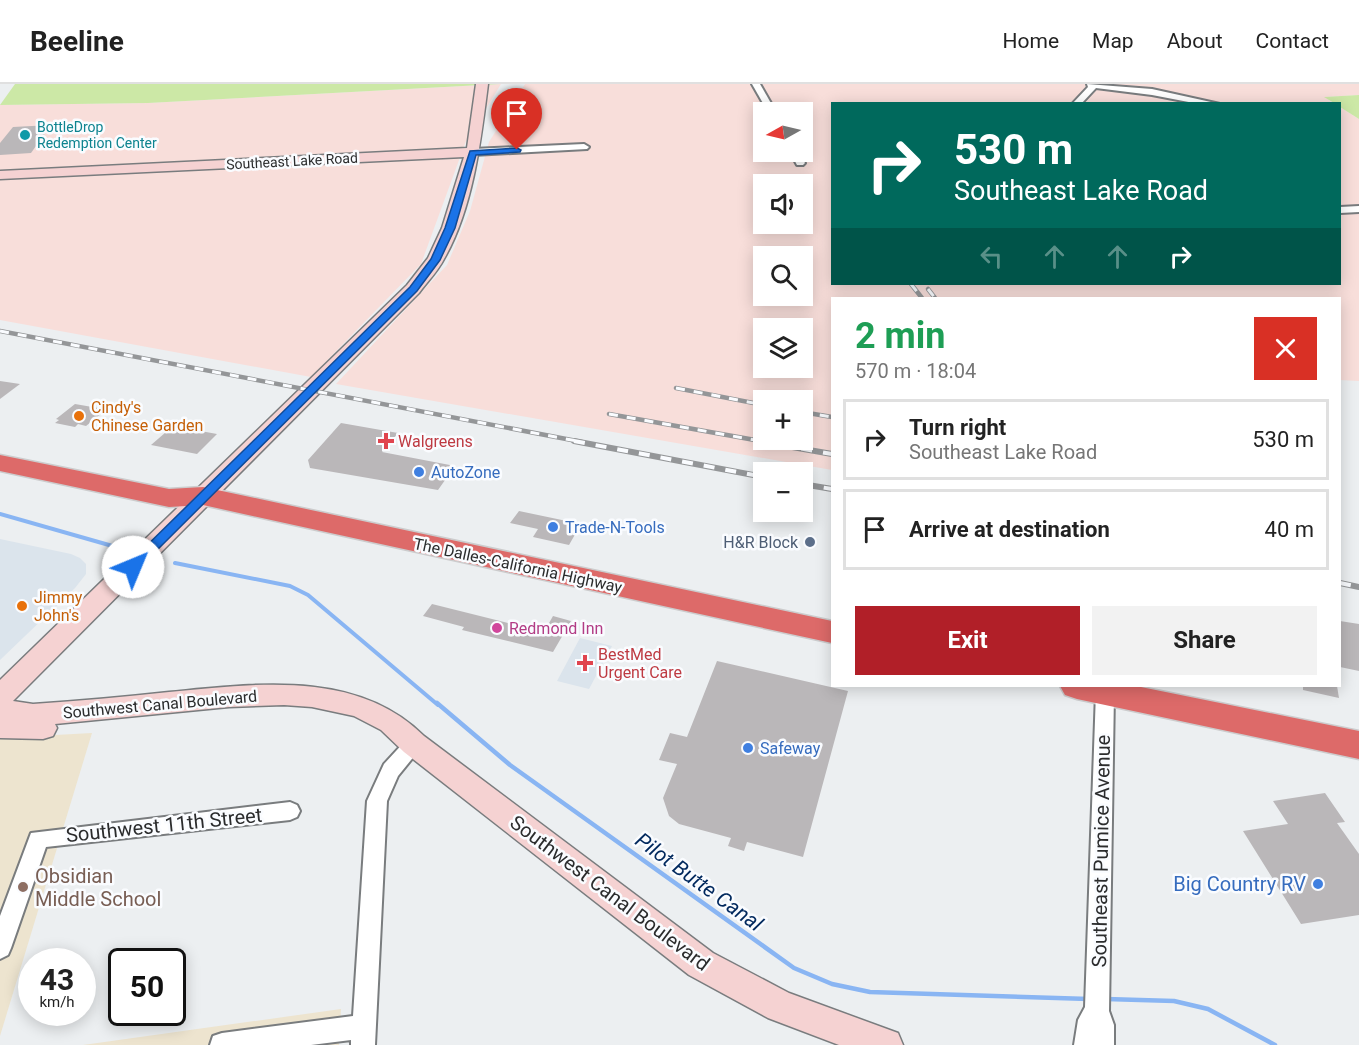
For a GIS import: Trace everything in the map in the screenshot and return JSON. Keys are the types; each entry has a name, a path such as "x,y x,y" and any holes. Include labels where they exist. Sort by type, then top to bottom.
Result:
{"highway":[{"name":"The Dalles-California Highway","path":"0,447 184,484 203,496"},
{"name":"The Dalles-California Highway","path":"0,463 169,498 203,496 831,632"},
{"path":"1091,689 1359,746"}],"main road":[{"path":"0,697 413,289 436,260 450,228 472,153 482,84"},
{"name":"Southeast Lake Road","path":"0,175 472,153"},
{"name":"Southwest Canal Boulevard","path":"0,710 33,714 63,713 248,696 296,696 331,700 360,708 387,719 414,744 701,964 780,1006 885,1045"},
{"name":"Southwest Canal Boulevard","path":"0,727 56,728 256,708 290,709 351,721 414,744"}],"street":[{"path":"756,84 766,102"},
{"path":"1078,102 1091,85 1152,92 1205,102"},
{"name":"Southeast Lake Road","path":"472,153 584,147"},
{"path":"1341,210 1359,209"},
{"name":"Southeast Pumice Avenue","path":"1091,689 1098,954 1097,1011 1102,1025 1102,1045"},
{"path":"222,1045 364,1036 377,801 383,781 392,765 414,744"},
{"name":"Southwest 11th Street","path":"0,948 38,839 290,811"},
{"name":"Southeast Pumice Avenue","path":"1086,1045 1090,1020 1097,1011"}],"shaded area":[{"path":"501,84 466,141 421,264 311,377 0,320 0,105 148,103"},
{"path":"525,84 1359,84 1359,95 1325,97 1331,102 831,102 831,285 1341,285 1341,108 1359,119 1359,381 1341,380 1341,297 831,297 831,470 813,467 813,462 786,462 336,384 447,265 470,211 489,142"},
{"path":"0,539 71,554 86,564 86,574 75,588 0,660"},
{"name":"BestMed Urgent Care","path":"580,638 612,646 589,689 557,681"},
{"name":"Obsidian Middle School","path":"92,733 27,948 18,948 18,977 0,1036 0,738"},
{"path":"341,1009 339,1045 83,1045"}],"green space":[{"path":"15,84 500,84 148,103 0,105"},
{"path":"1359,95 1359,119 1341,108 1341,102 1332,102 1324,97"}],"building":[{"name":"BottleDrop Redemption Center","path":"51,125 31,153 0,155 0,143 13,127"},
{"path":"0,381 20,384 0,399"},
{"name":"Cindy's Chinese Garden","path":"75,404 98,408 94,411 102,413 86,426 78,424 75,427 55,423 59,420 56,419"},
{"path":"341,423 398,433 382,452 455,466 438,490 310,468 308,460"},
{"path":"173,426 217,434 197,454 151,445"},
{"name":"Trade-N-Tools","path":"519,511 581,524 569,545 533,537 538,529 510,523"},
{"name":"Redmond Inn","path":"432,604 544,632 553,616 571,621 553,652 462,630 464,627 423,616"},
{"path":"1341,621 1359,624 1359,671 1341,667"},
{"name":"Safeway","path":"717,661 848,691 803,857 747,842 744,851 728,846 731,838 679,824 669,816 663,798 677,764 659,760 670,733 687,737"},
{"path":"1303,687 1337,687 1339,698 1303,690"},
{"name":"Big Country RV","path":"1325,793 1345,822 1337,823 1359,854 1359,915 1301,924 1243,831 1288,824 1273,801"}],"waterway":[{"name":"Pilot Butte Canal","path":"0,514 123,549"},
{"name":"Pilot Butte Canal","path":"175,563 290,586 308,595 438,705"},
{"name":"Pilot Butte Canal","path":"437,703 510,765 794,968 832,984 870,992 1089,999"},
{"name":"Pilot Butte Canal","path":"1106,999 1174,1001 1208,1009 1275,1045"}],"railway":[{"path":"912,285 921,297"},
{"path":"928,289 934,297"},
{"path":"0,331 582,442"},
{"path":"676,388 753,403"},
{"path":"609,414 753,440"},
{"path":"813,414 831,417"},
{"path":"574,441 753,475"},
{"path":"809,450 831,454"},
{"path":"813,486 831,489"},
{"path":"1341,583 1359,587"}],"place":[{"name":"BottleDrop Redemption Center","path":"25,135"},
{"name":"Cindy's Chinese Garden","path":"79,416"},
{"name":"Walgreens","path":"386,441"},
{"name":"AutoZone","path":"419,472"},
{"name":"Trade-N-Tools","path":"553,527"},
{"name":"H&R Block","path":"810,542"},
{"name":"Jimmy John's","path":"22,606"},
{"name":"Redmond Inn","path":"497,628"},
{"name":"BestMed Urgent Care","path":"585,663"},
{"name":"Safeway","path":"748,748"},
{"name":"Big Country RV","path":"1318,884"},
{"name":"Obsidian Middle School","path":"23,887"}],"route":[{"path":"133,567 413,289 436,260 450,228 472,153 517,150"}]}
